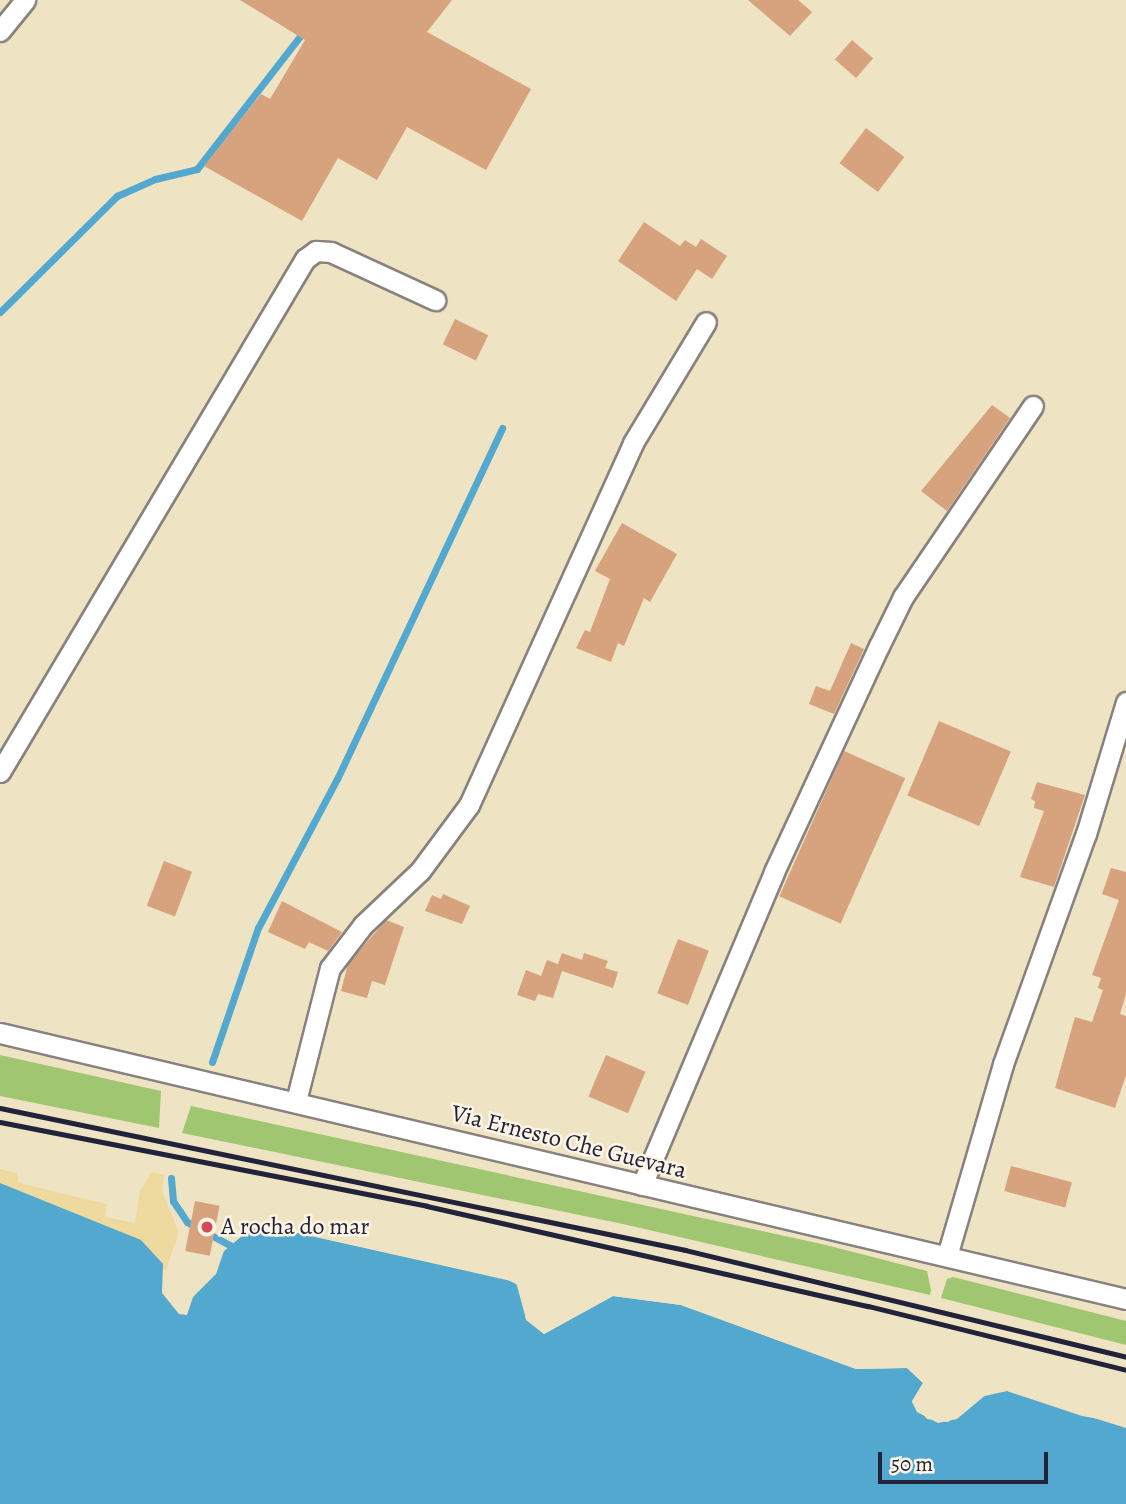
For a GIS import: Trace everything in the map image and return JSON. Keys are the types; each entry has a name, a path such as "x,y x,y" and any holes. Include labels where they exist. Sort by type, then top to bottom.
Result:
{"street":[{"path":"0,32 25,0"},
{"path":"0,772 305,259 316,251 331,251 435,300"},
{"path":"296,1101 330,968 357,932 420,871 469,805 633,443 706,322"},
{"path":"642,1185 774,872 897,609 1033,406"},
{"path":"947,1256 1003,1064 1086,834 1126,702"},
{"name":"Via Ernesto Che Guevara","path":"0,1033 1126,1299"}],"green space":[{"path":"0,1055 161,1091 159,1128 0,1096"},
{"path":"191,1106 826,1245 927,1271 930,1295 623,1224 182,1133"},
{"path":"953,1277 1126,1321 1126,1345 941,1298 947,1279"}],"sand":[{"path":"0,1169 17,1173 19,1183 107,1204 105,1217 135,1223 140,1191 151,1172 164,1175 162,1191 179,1232 166,1270 0,1201"}],"water":[{"path":"0,1183 141,1240 163,1264 162,1293 179,1314 187,1315 193,1297 216,1274 224,1251 250,1229 271,1227 516,1282 526,1319 544,1334 613,1296 681,1305 856,1369 907,1368 923,1383 912,1401 927,1419 948,1422 980,1397 1007,1391 1126,1428 1126,1504 0,1504"}],"pier":[{"path":"272,1224 517,1279 524,1285 529,1318 544,1330 613,1293 682,1302 857,1366 909,1365 926,1382 916,1401 920,1410 938,1419 955,1416 987,1390 1007,1388 1117,1422 1082,1416 1007,1391 988,1393 957,1419 938,1423 917,1412 912,1402 923,1383 907,1368 856,1369 681,1305 613,1296 544,1334 526,1320 520,1286 506,1279 271,1227 250,1229 224,1251 248,1226"}],"building":[{"path":"240,0 452,0 427,32 531,89 486,170 407,127 377,180 338,158 302,221 204,166 261,94 270,99 305,40"},
{"path":"748,0 798,0 812,12 790,36"},
{"path":"852,40 873,58 856,78 835,60"},
{"path":"866,128 904,157 878,192 840,163"},
{"path":"644,222 680,246 685,240 696,247 701,239 727,256 712,279 697,269 676,301 618,261"},
{"path":"455,319 488,335 476,360 443,344"},
{"path":"992,405 1010,418 947,511 921,491"},
{"path":"622,523 677,554 650,602 644,598 624,646 618,643 611,662 576,648 585,630 590,632 610,579 595,571"},
{"path":"851,643 864,649 834,714 809,704 816,686 830,691"},
{"path":"939,721 1011,751 979,826 907,796"},
{"path":"844,751 905,778 841,924 779,896"},
{"path":"1037,782 1085,795 1054,887 1020,877 1044,811 1034,808 1035,801 1031,799"},
{"path":"164,861 192,872 175,917 147,906"},
{"path":"1111,868 1126,872 1126,994 1120,1014 1126,1016 1126,1075 1115,1108 1055,1088 1075,1017 1092,1022 1103,990 1098,988 1101,978 1092,975 1119,900 1102,894"},
{"path":"443,894 470,906 462,924 425,911 432,895 441,899"},
{"path":"282,901 342,932 328,951 309,942 305,949 268,932"},
{"path":"386,920 404,927 385,985 372,981 367,998 341,991 348,964"},
{"path":"678,939 709,951 688,1005 657,993"},
{"path":"562,953 582,960 584,953 608,961 605,968 618,972 613,988 562,971 553,998 538,994 535,1001 517,995 526,970 541,976 547,960 558,964"},
{"path":"606,1055 646,1072 628,1113 588,1096"},
{"path":"1011,1166 1072,1182 1065,1207 1004,1191"},
{"path":"195,1201 220,1206 210,1256 185,1251"}],"waterway":[{"path":"0,312 117,196 155,179 197,169 305,30"},
{"path":"212,1062 258,928 337,779 502,428"},
{"path":"171,1178 173,1201 187,1222 196,1227"},
{"path":"207,1233 231,1246"}],"railway":[{"path":"0,1108 685,1250 1126,1357"},
{"path":"0,1122 427,1206 868,1306 1126,1370"}],"place":[{"name":"A rocha do mar","path":"207,1227"}]}
